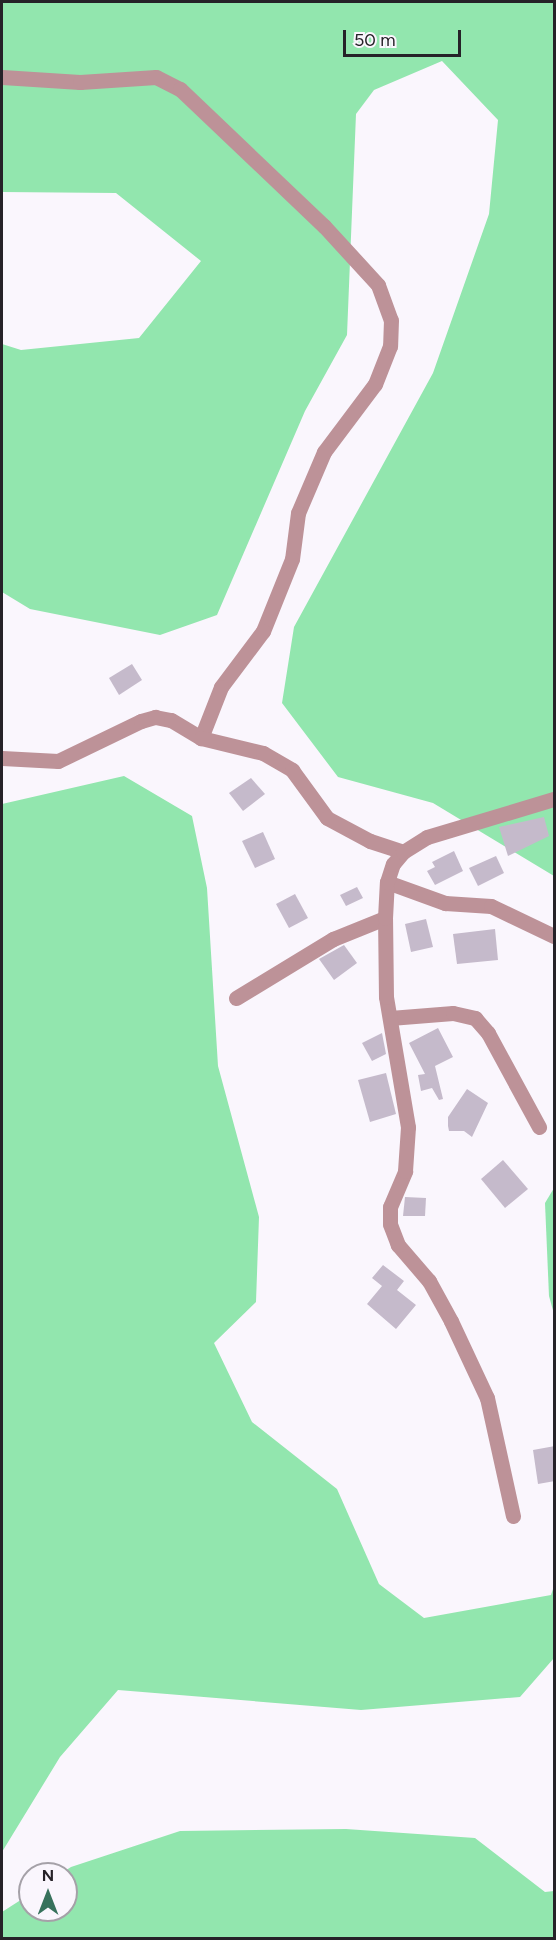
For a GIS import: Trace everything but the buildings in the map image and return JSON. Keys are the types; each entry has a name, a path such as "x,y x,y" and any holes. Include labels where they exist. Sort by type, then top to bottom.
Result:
{"street":[{"path":"2,77 80,82 156,77 180,89 324,226 378,285 390,320 390,346 375,384 324,452 298,513 292,559 263,631 221,687 201,738"},
{"path":"2,758 58,761 155,717 171,720 201,738 273,759 292,770 327,818 370,841 403,852"},
{"path":"513,1515 487,1398 451,1321 429,1281 398,1245 390,1224 390,1207 405,1171 408,1127 386,997 387,882 393,864 403,852 428,837 555,799"},
{"path":"387,882 446,903 491,906 555,936"},
{"path":"236,998 333,939 385,918"},
{"path":"390,1018 453,1013 475,1018 488,1034 539,1127"}],"green space":[{"path":"2,2 554,2 554,876 433,803 338,777 282,703 294,627 433,373 489,214 498,120 442,61 374,90 356,114 347,335 305,411 217,615 160,635 30,609 2,592 2,344 21,350 139,338 201,261 116,193 2,192"},
{"path":"124,776 192,816 207,888 218,1066 259,1217 256,1302 214,1343 252,1422 337,1489 379,1584 424,1618 551,1595 554,1586 554,1658 520,1697 361,1710 118,1690 60,1757 2,1852 2,804"},
{"path":"554,1188 554,1314 549,1296 545,1203"},
{"path":"346,1829 475,1838 545,1892 554,1891 554,1938 2,1938 2,1912 18,1902 18,1922 78,1922 78,1865 180,1831"}]}
